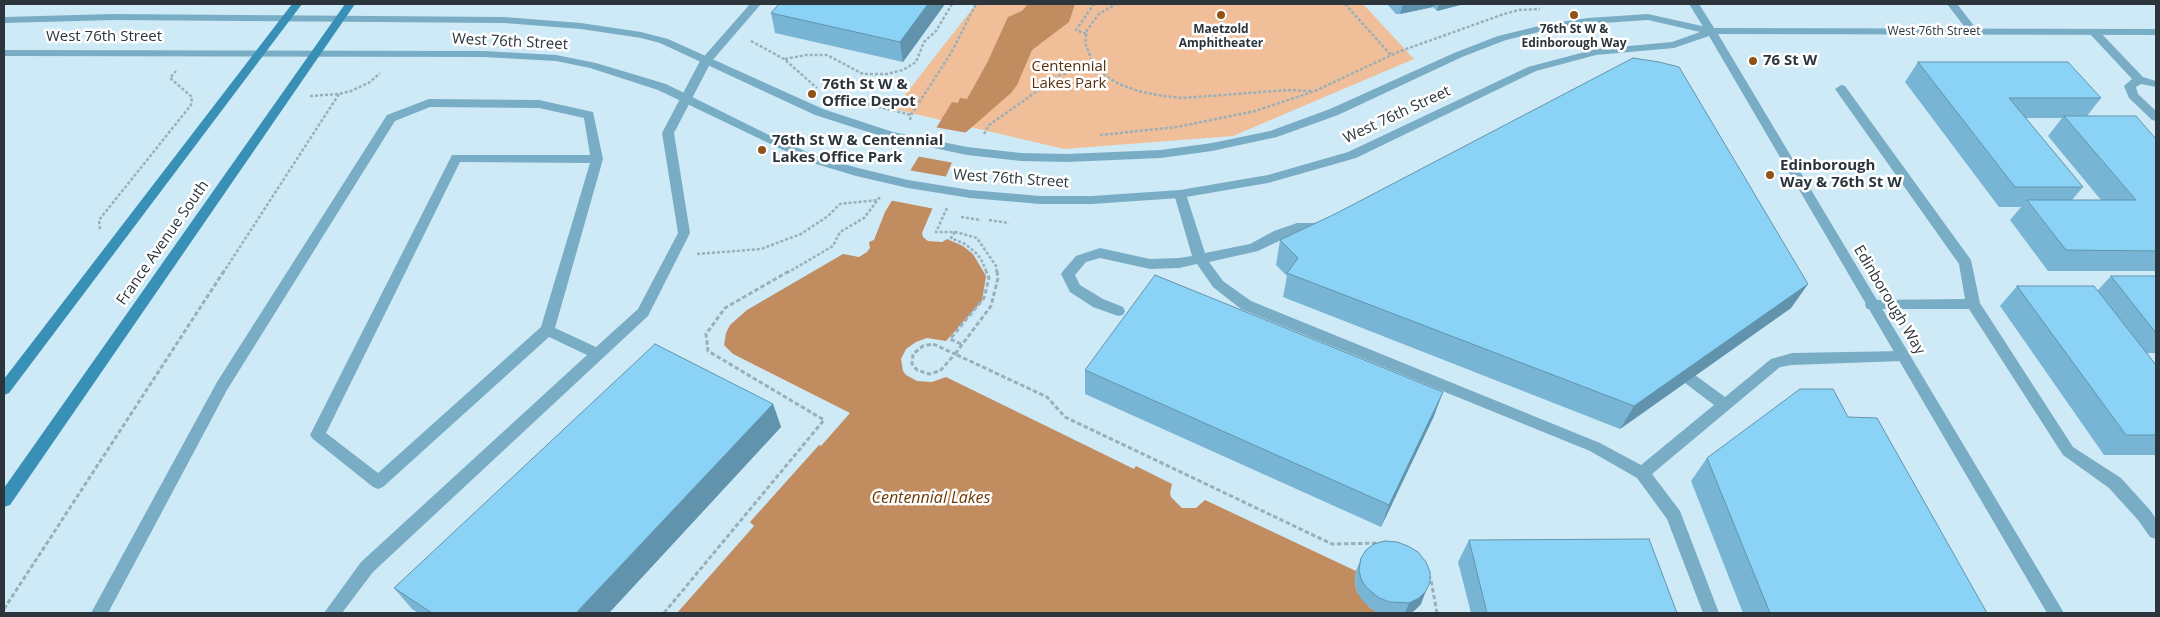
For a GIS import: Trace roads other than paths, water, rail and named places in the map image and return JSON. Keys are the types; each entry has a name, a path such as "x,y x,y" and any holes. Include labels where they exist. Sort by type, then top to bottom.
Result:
{"main road":[{"path":"4,389 297,4"},
{"name":"France Avenue South","path":"4,500 350,4"}],"street":[{"path":"332,613 367,567 643,312 684,233 668,133 706,61 756,4"},
{"name":"Edinborough Way","path":"1694,4 2056,613"},
{"path":"1952,4 1974,32"},
{"name":"West 76th Street","path":"4,20 113,17 504,20 581,26 641,34 664,41 819,112 867,129 911,140 982,147 1021,157 1113,158 1212,147 1273,134 1314,120 1458,55 1522,32 1596,20 1648,17 1711,32 2156,32"},
{"name":"West 76th Street","path":"4,53 484,54 556,58 592,65 662,87 755,134 838,167 890,180 970,194 1040,200 1141,198 1180,194 1268,180 1352,155 1515,77 1552,63 1596,52 1674,45 1711,32"},
{"path":"2094,32 2140,80 2156,84"},
{"path":"2140,80 2130,86 2133,95 2156,117"},
{"path":"1842,89 1966,262 1973,304 2068,451 2115,483 2144,515 2156,532"},
{"path":"99,613 222,386 391,118 429,103 540,104 589,115 597,159 547,330 378,482 318,434 456,158 597,159"},
{"path":"1180,194 1200,260 1218,284 1246,305 1595,447 1642,473 1674,516 1711,613"},
{"path":"1118,311 1098,303 1075,288 1068,274 1081,259 1100,253 1150,264 1200,260 1253,248 1297,227 1318,228 1331,238"},
{"path":"1872,304 1973,304"},
{"path":"547,330 597,353"},
{"path":"1642,473 1776,363 1792,359 1903,356"},
{"path":"1690,380 1725,405"}],"water":[{"name":"Centennial Lakes","path":"1028,4 1074,4 1074,7 1069,22 1032,50 1017,85 1011,93 964,134 922,233 923,237 928,241 942,242 947,239 963,246 973,254 986,276 982,301 946,341 927,338 916,342 906,349 901,359 903,371 906,375 917,381 932,382 946,377 1134,469 1136,466 1172,484 1171,497 1182,508 1196,508 1205,500 1356,571 1355,583 1357,592 1370,608 1381,613 677,613 754,526 750,522 850,413 733,354 724,345 726,333 730,325 747,310 843,254 859,257 867,252 870,248 869,242 874,240 885,212 952,102 958,103 960,98 967,99 988,61 1008,17 1022,11"}],"place":[{"name":"Maetzold Amphitheater","path":"1221,15"},
{"name":"76th St W & Edinborough Way","path":"1574,15"},
{"name":"76 St W","path":"1753,61"},
{"name":"76th St W & Office Depot","path":"812,94"},
{"name":"76th St W & Centennial Lakes Office Park","path":"762,150"},
{"name":"Edinborough Way & 76th St W","path":"1770,175"}],"park label":[{"name":"Centennial Lakes Park","path":"1069,76"}]}
